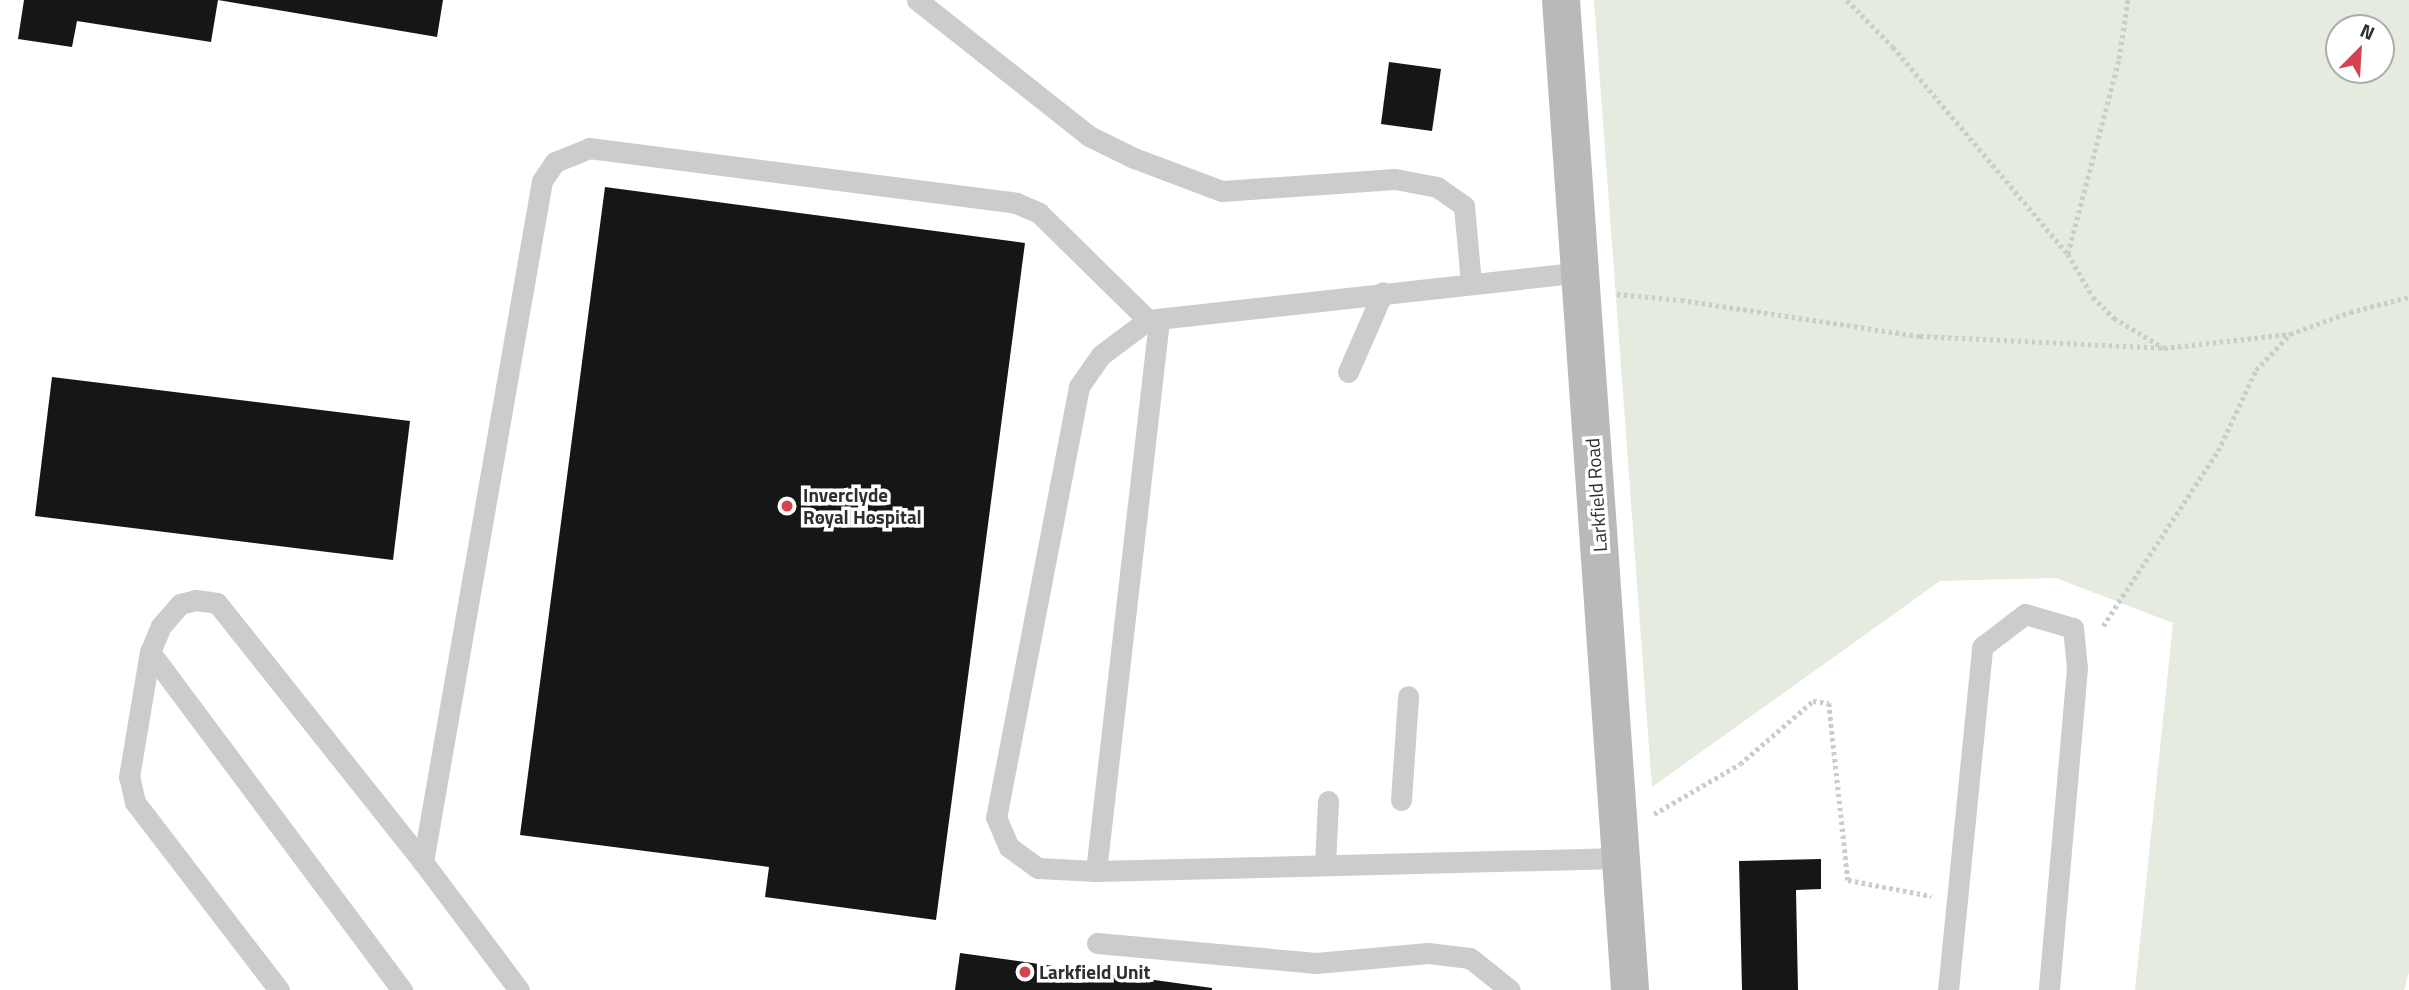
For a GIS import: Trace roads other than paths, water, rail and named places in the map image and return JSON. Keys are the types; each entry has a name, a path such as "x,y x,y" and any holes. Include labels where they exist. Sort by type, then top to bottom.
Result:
{"street":[{"name":"Larkfield Road","path":"1561,0 1630,990"}],"lane":[{"path":"918,0 1089,136 1134,158 1222,191 1395,179 1437,187 1464,206 1471,283"},
{"path":"424,862 542,181 555,162 589,148 1016,203 1039,213 1154,320"},
{"path":"1581,281 1471,283 1154,320 1101,355 1079,387 996,817 1009,848 1038,868 1096,871 1325,865 1619,844"},
{"path":"1348,372 1383,292"},
{"path":"1096,871 1154,320"},
{"path":"279,990 135,802 129,777 150,652 161,626 180,604 196,600 217,603 424,862 519,990"},
{"path":"1948,990 1982,647 2025,614 2073,628 2077,668 2049,990"},
{"path":"150,652 402,990"},
{"path":"1401,800 1408,696"},
{"path":"1325,865 1328,802"},
{"path":"1097,943 1316,963 1427,953 1470,958 1510,990"}],"place":[{"name":"Inverclyde Royal Hospital","path":"787,506"},
{"name":"Larkfield Unit","path":"1025,972"}]}
